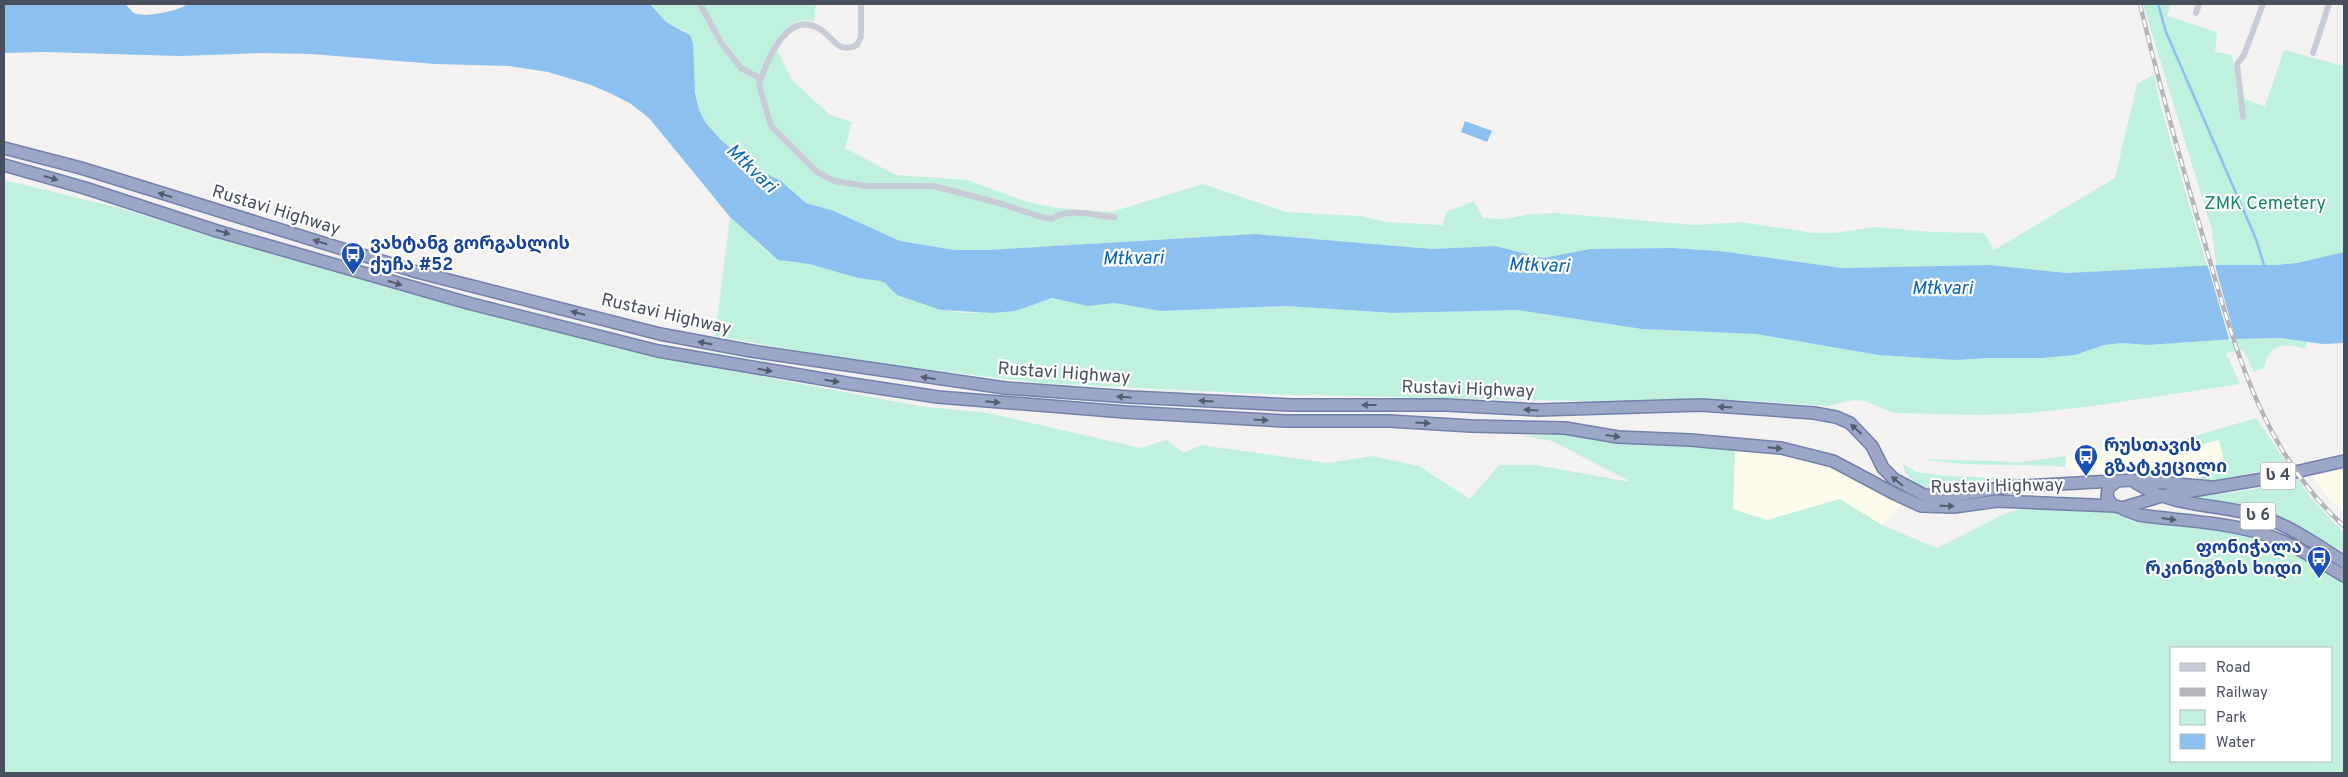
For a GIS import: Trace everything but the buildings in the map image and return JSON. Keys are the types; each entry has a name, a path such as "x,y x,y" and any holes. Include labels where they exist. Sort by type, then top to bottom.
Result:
{"highway":[{"name":"Rustavi Highway","path":"4,148 81,168 417,272 660,334 751,352 1004,388 1130,397 1292,405 1446,405 1538,410 1701,405 1814,413 1836,417 1850,423 1872,446 1883,468 1894,480 1924,495 1946,497 2006,487 2116,482"},
{"name":"Rustavi Highway","path":"4,165 94,191 217,231 405,286 658,351 783,373 938,397 1024,405 1285,421 1389,421 1471,426 1565,428 1618,437 1690,440 1781,448 1833,461 1921,506 1954,507 1997,501 2116,506"},
{"name":"ს 4","path":"2135,506 2162,496 2269,478 2344,461"},
{"name":"ს 4","path":"2116,482 2211,487"},
{"path":"2116,482 2107,491 2108,499 2116,506 2135,506 2142,497 2136,483"},
{"name":"ს 6","path":"2136,483 2162,496 2258,516 2278,524 2344,562"},
{"name":"ს 6","path":"2116,506 2139,515 2253,530 2272,536 2304,552 2344,576"}],"street":[{"path":"700,4 722,44 742,68 761,79"},
{"path":"861,4 860,42 852,48 839,46 818,28 803,24 790,28 780,40 759,85 771,126 817,172 834,182 866,186 934,186 1052,219 1058,214 1066,213 1114,217"},
{"path":"2196,13 2199,4"},
{"path":"2243,117 2237,64 2244,55 2263,4"},
{"path":"2313,53 2329,4"}],"shaded area":[{"path":"2219,440 2225,466 2197,481 2117,473 2082,473 2065,467 2066,456 2178,441 2184,449"},
{"path":"1735,450 1779,452 1831,465 1903,504 1882,525 1840,499 1767,520 1733,509"},
{"path":"2344,470 2344,512 2330,500 2311,475"}],"green space":[{"path":"650,4 816,4 814,21 801,21 791,25 774,44 792,80 830,115 852,122 845,148 896,175 968,180 1027,202 1058,208 1111,212 1203,184 1286,212 1360,216 1387,222 1443,225 1446,212 1474,201 1483,218 1504,219 1531,214 1556,213 1695,225 1741,222 1814,233 1834,233 1876,227 1932,232 1984,233 1994,250 2115,178 2137,84 2154,74 2160,104 2207,266 2067,273 1989,265 1842,268 1720,251 1672,248 1590,249 1543,258 1496,246 1432,249 1255,234 988,250 955,250 900,241 834,211 806,203 781,181 752,167 721,140 706,123 699,110 685,31 666,22"},
{"name":"ZMK Cemetery","path":"2143,4 2171,4 2167,16 2217,32 2215,52 2232,55 2239,107 2244,99 2265,106 2284,50 2344,66 2344,252 2297,263 2216,265 2212,230"},
{"path":"4,180 120,208 252,249 255,245 410,293 659,357 919,406 988,413 1141,448 1166,440 1184,453 1201,445 1328,463 1372,456 1419,466 1470,499 1499,465 1536,465 1631,482 1552,441 1523,436 1569,434 1621,443 1735,450 1733,509 1767,520 1840,499 1882,525 1937,548 2004,514 2024,508 2071,506 2251,535 2297,554 2344,582 2344,773 4,773"},
{"path":"730,217 769,253 788,262 809,264 858,278 880,281 941,310 966,313 1015,311 1052,298 1088,306 1115,303 1160,311 1287,306 1393,313 1518,310 1642,329 1756,334 1878,355 1956,360 2043,358 2075,355 2104,345 2122,343 2148,345 2281,338 2307,340 2306,349 2279,346 2274,349 2270,353 2264,368 2254,372 2243,350 2226,353 2240,384 2093,406 2030,413 1980,415 1893,413 1865,401 1853,400 1829,406 1738,400 1585,401 1261,394 1042,383 858,361 715,336"},
{"path":"2256,418 2286,462 2261,471 2206,482 2197,481 2198,465 2225,465 2219,440 2184,449 2178,441"},
{"path":"2066,456 2065,467 1958,463 1923,459 2021,462"},
{"path":"1903,464 1916,472 1946,476 2054,480 2000,479 1951,488 1932,489 1911,484 1914,481 1905,473"},
{"path":"2296,476 2310,497 2344,533 2344,552 2279,517 2238,504 2178,497 2223,494 2253,489 2282,482"}],"water":[{"name":"Mtkvari","path":"4,4 126,4 134,13 146,15 170,11 187,4 650,4 666,22 690,35 693,44 695,92 699,110 706,123 721,140 752,167 781,181 806,203 834,211 900,241 955,250 988,250 1255,234 1432,249 1496,246 1543,258 1590,249 1672,248 1720,251 1842,268 1989,265 2067,273 2216,265 2276,265 2297,263 2344,252 2344,343 2323,344 2281,338 2148,345 2122,343 2104,345 2075,355 2043,358 1956,360 1878,355 1756,334 1642,329 1518,310 1393,313 1287,306 1160,311 1115,303 1088,306 1052,298 1015,311 992,313 941,310 897,295 885,283 880,281 858,278 809,264 778,260 730,217 649,118 631,104 591,85 548,72 509,66 435,64 311,54 260,53 180,56 43,52 4,53"},
{"path":"1465,121 1492,131 1487,142 1461,132"}],"pier":[{"path":"2207,263 2214,263 2215,265 2236,341 2230,342"}],"waterway":[{"path":"2158,4 2166,32 2256,239 2264,265"}],"railway":[{"path":"2140,4 2169,117 2224,310 2252,389 2269,426 2290,462 2314,496 2344,526"}],"place":[{"name":"ვახტანგ გორგასლის ქუჩა #52","path":"353,275"},
{"name":"რუსთავის გზატკეცილი","path":"2086,477"},
{"name":"ფონიჭალა რკინიგზის ხიდი","path":"2319,579"}]}
